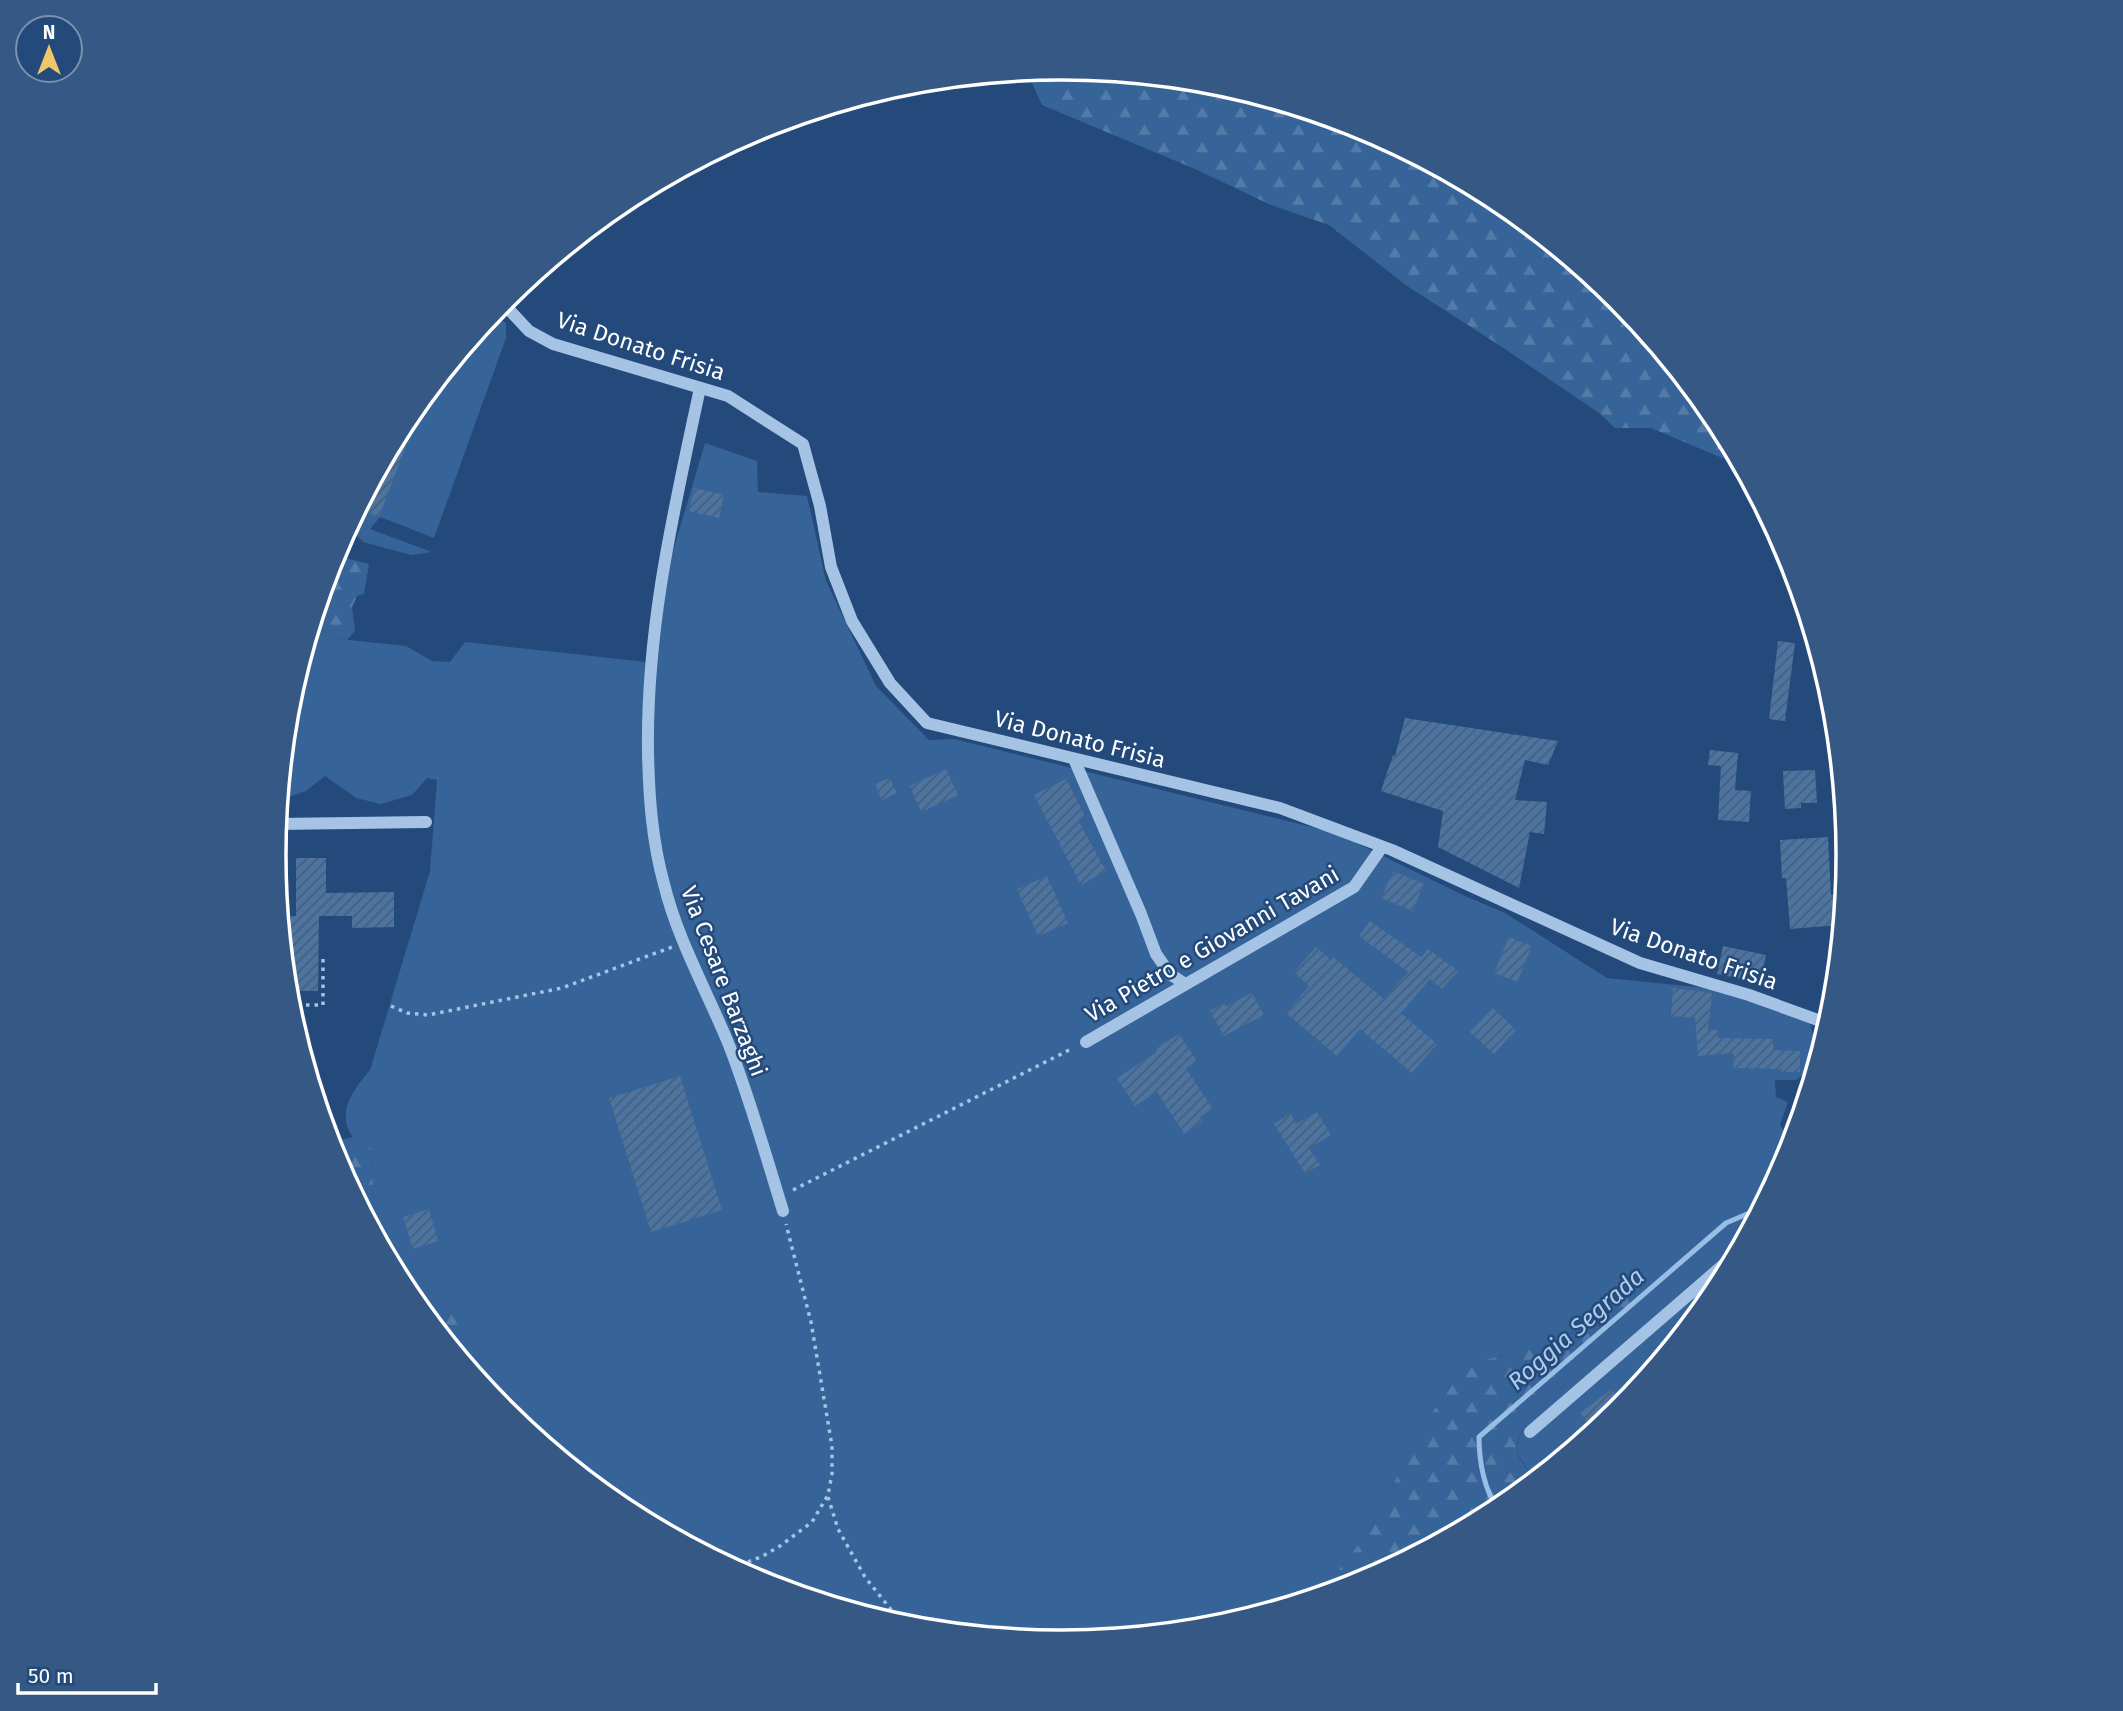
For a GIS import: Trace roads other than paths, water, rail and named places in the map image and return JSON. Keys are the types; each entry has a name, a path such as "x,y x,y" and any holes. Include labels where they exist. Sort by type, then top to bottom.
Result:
{"street":[{"name":"Via Donato Frisia","path":"510,310 529,331 553,344 728,396 803,444 820,506 831,567 852,621 890,683 927,723 1280,808 1382,846 1640,963 1749,995 1819,1020"},
{"name":"Via Cesare Barzaghi","path":"700,388 664,556 652,645 647,711 649,800 664,886 683,943 729,1046 783,1211"},
{"path":"1074,759 1156,954 1170,974 1185,984"},
{"path":"287,824 426,822"},
{"name":"Via Pietro e Giovanni Tavani","path":"1086,1042 1354,887 1382,846"},
{"path":"1530,1432 1713,1274"}],"waterway":[{"name":"Roggia Segrada","path":"1493,1499 1483,1475 1479,1437 1726,1223 1749,1213"}]}
